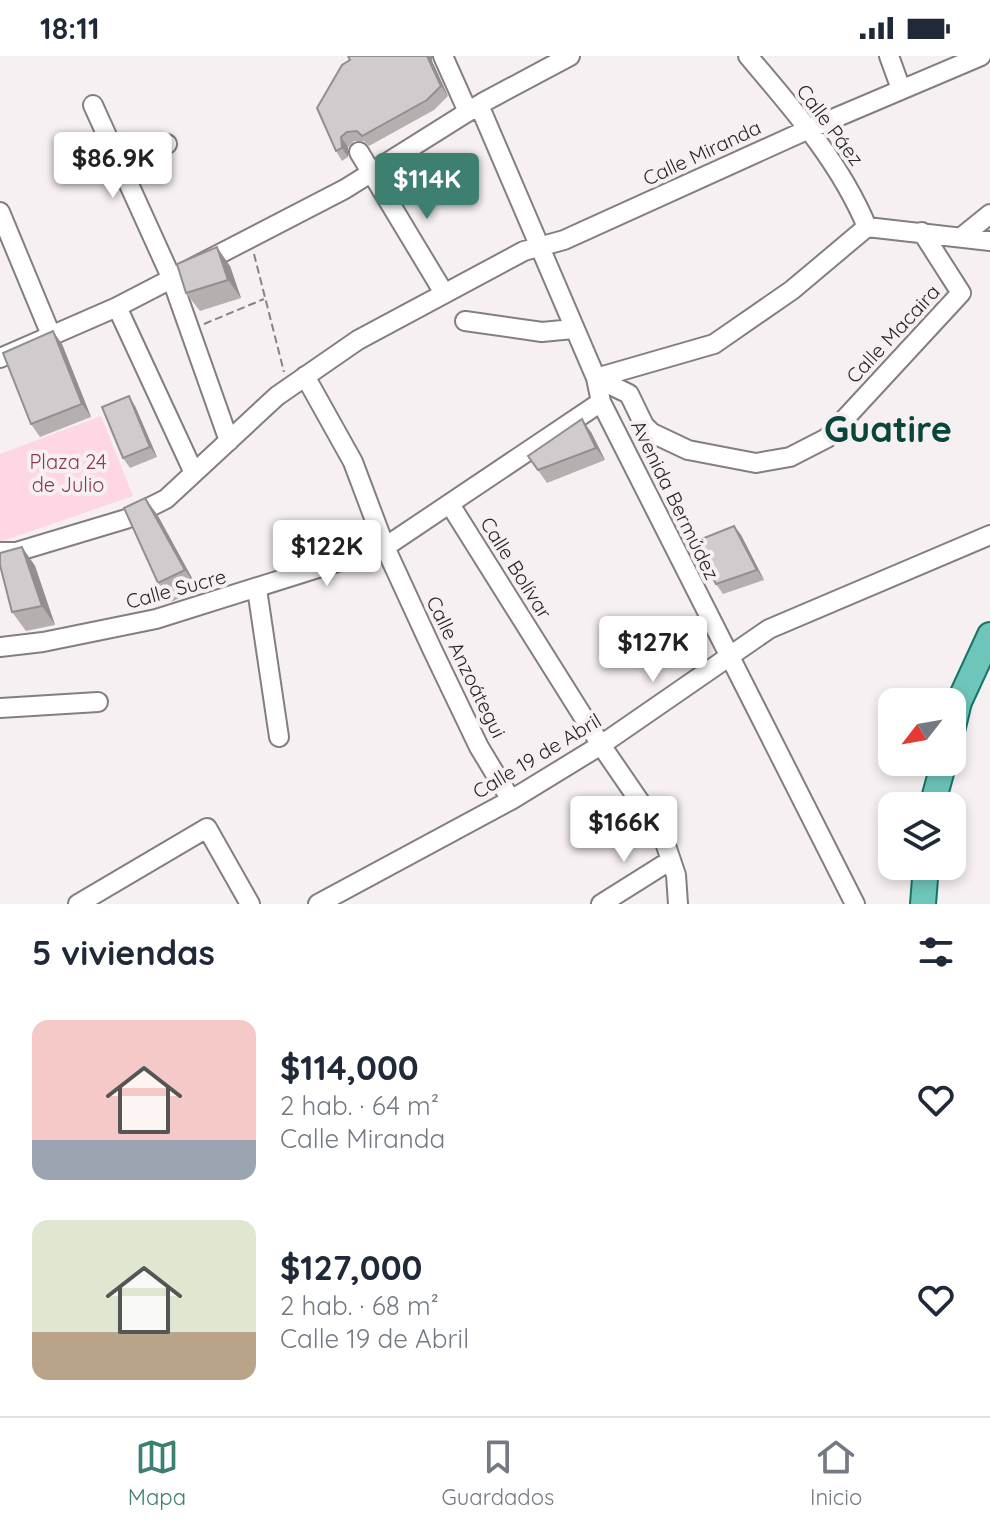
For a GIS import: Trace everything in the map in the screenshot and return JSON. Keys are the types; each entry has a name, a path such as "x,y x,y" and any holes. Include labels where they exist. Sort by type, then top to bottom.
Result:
{"main road":[{"path":"965,688 990,635"},
{"path":"923,904 925,880"}],"street":[{"name":"Avenida Bermúdez","path":"443,56 474,109 539,247 596,378 601,402 855,904"},
{"path":"2,352 117,307 373,171 474,109 570,56"},
{"name":"Calle Páez","path":"748,56 809,129 854,195 867,227"},
{"path":"889,56 901,89"},
{"name":"Calle Miranda","path":"0,552 16,552 126,519 166,499 305,376 358,340 524,251 564,240 809,129 981,56"},
{"path":"93,105 171,277 192,329 229,441"},
{"path":"121,168 167,144"},
{"path":"359,152 444,293"},
{"path":"0,212 51,335"},
{"path":"964,235 990,214"},
{"path":"596,378 714,344 792,290 867,227 964,235 990,241"},
{"name":"Calle Macaira","path":"596,378 629,394 644,425 652,433 688,450 756,463 790,457 827,438 961,293 922,232"},
{"path":"117,307 194,473"},
{"path":"465,321 542,332 573,329"},
{"name":"Calle Anzoátegui","path":"305,376 353,462 385,547 479,747 511,800"},
{"name":"Calle Sucre","path":"0,647 43,642 156,619 385,547 451,506 601,402"},
{"name":"Calle Bolívar","path":"451,506 601,745 662,834 671,860 678,904"},
{"name":"Calle 19 de Abril","path":"318,904 511,800 601,745 769,629 990,535"},
{"path":"257,589 279,737"},
{"path":"0,708 98,702"},
{"path":"78,904 207,828 250,904"},
{"path":"601,904 671,860"}],"path":[{"path":"250,236 287,389"},
{"path":"192,329 264,299"}],"green space":[{"name":"Plaza 24 de Julio","path":"101,416 133,496 0,542 0,454"}],"building":[{"path":"348,56 427,56 441,86 427,100 362,136 357,131 347,132 341,137 342,148 336,151 317,108 342,65 350,60"},
{"path":"217,247 228,280 186,293 177,264"},
{"path":"53,331 82,404 31,424 3,353"},
{"path":"129,396 150,447 123,458 102,407"},
{"path":"582,419 596,448 538,470 528,456"},
{"path":"145,498 185,570 158,583 124,508"},
{"path":"734,526 757,570 716,584 694,542"},
{"path":"22,547 42,606 12,612 0,553"}],"district":[{"name":"Guatire","path":"888,429"}]}
